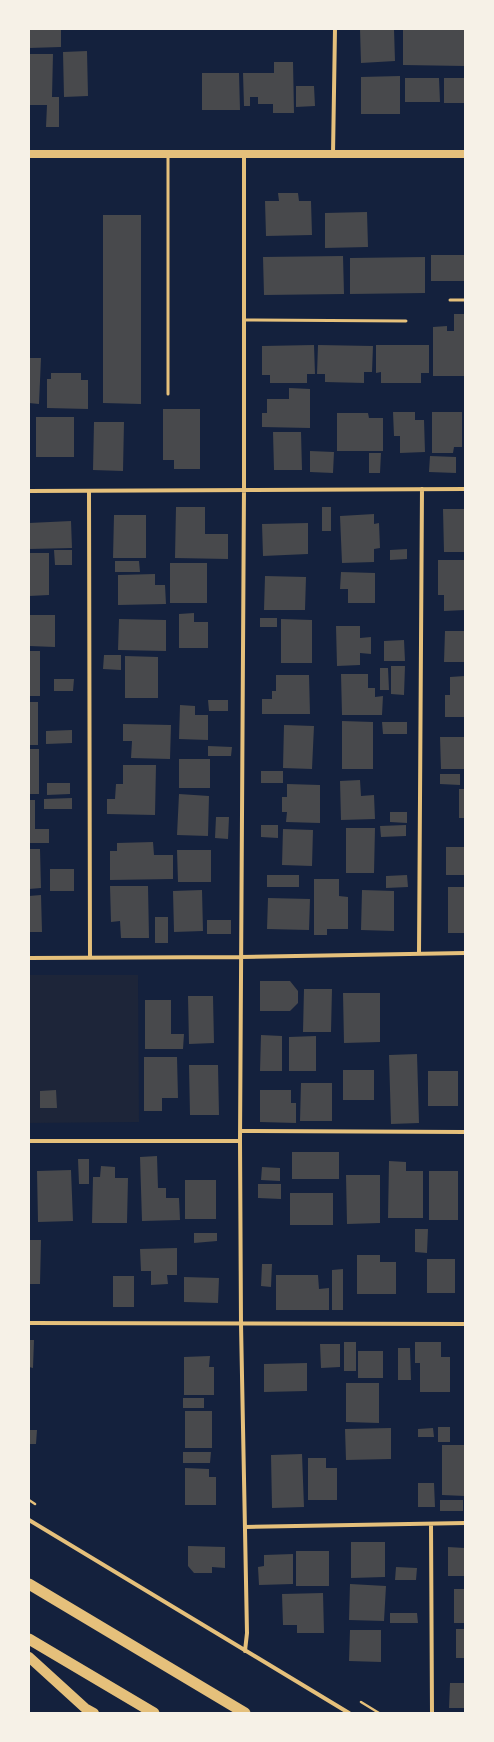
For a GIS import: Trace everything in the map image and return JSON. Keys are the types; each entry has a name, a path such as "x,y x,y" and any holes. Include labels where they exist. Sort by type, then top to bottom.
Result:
{"highway":[{"path":"29,1584 245,1713"},
{"path":"29,1639 154,1713"}],"main road":[{"path":"29,154 465,154"},
{"path":"29,1656 86,1708 94,1713"}],"street":[{"path":"332,154 336,29"},
{"path":"244,154 244,490 240,1141 241,1324 247,1633 245,1651"},
{"path":"419,954 422,489"},
{"path":"29,491 89,492 465,489"},
{"path":"89,492 90,957"},
{"path":"29,958 240,957 465,953"},
{"path":"240,1131 465,1132"},
{"path":"29,1140 240,1141"},
{"path":"29,1323 465,1324"},
{"path":"29,1520 349,1713"},
{"path":"245,1527 465,1523"},
{"path":"431,1524 432,1713"}],"lane":[{"path":"168,154 168,394"},
{"path":"450,300 465,300"},
{"path":"244,320 406,321"}],"shaded area":[{"path":"29,975 138,975 139,1122 29,1123"}],"building":[{"path":"29,29 61,29 61,47 29,48"},
{"path":"360,29 394,29 395,61 361,63"},
{"path":"403,29 465,29 465,66 403,65"},
{"path":"87,51 88,96 64,97 63,52"},
{"path":"29,54 53,54 52,97 59,97 59,127 46,127 47,105 29,105"},
{"path":"274,62 293,62 294,113 273,113 273,104 258,104 258,97 250,97 250,106 244,106 243,73 274,73"},
{"path":"202,73 239,73 240,110 202,110"},
{"path":"400,76 400,114 361,114 361,77"},
{"path":"405,78 439,78 440,102 405,102"},
{"path":"444,78 465,78 465,103 444,103"},
{"path":"296,86 314,86 315,106 296,107"},
{"path":"278,193 298,193 299,201 311,201 312,235 266,236 265,201 279,201"},
{"path":"367,212 368,247 325,248 325,213"},
{"path":"103,215 141,215 141,404 103,403"},
{"path":"431,255 465,255 465,281 431,281"},
{"path":"343,256 344,294 264,295 263,257"},
{"path":"425,257 425,293 350,294 350,258"},
{"path":"454,314 465,314 465,376 433,376 433,327 447,326 447,331 454,331"},
{"path":"314,345 315,374 307,374 307,383 270,383 270,375 262,375 262,346"},
{"path":"318,345 373,346 372,372 364,372 364,383 325,382 325,374 317,374"},
{"path":"376,345 429,345 429,373 421,373 421,383 381,383 381,372 376,373"},
{"path":"29,358 41,358 39,404 29,403"},
{"path":"51,373 81,373 81,380 88,380 88,409 47,408 47,379 51,379"},
{"path":"289,388 310,389 310,428 262,427 262,413 267,413 267,399 289,399"},
{"path":"163,409 200,409 200,469 174,469 174,460 163,460"},
{"path":"393,412 415,412 415,420 424,420 425,452 400,453 400,436 394,436"},
{"path":"432,412 462,412 462,447 454,447 453,453 432,453"},
{"path":"337,413 368,413 369,418 383,418 383,451 337,451"},
{"path":"36,417 74,417 74,457 36,457"},
{"path":"94,422 124,422 123,471 93,470"},
{"path":"273,432 301,432 302,470 274,470"},
{"path":"310,451 334,452 333,473 310,472"},
{"path":"369,453 381,453 380,473 369,473"},
{"path":"430,456 456,457 456,473 429,472"},
{"path":"176,507 205,507 205,534 228,534 228,559 175,558"},
{"path":"322,507 331,507 331,531 322,531"},
{"path":"443,509 465,509 465,552 444,552"},
{"path":"374,514 374,524 379,523 380,548 374,549 374,562 342,563 340,516"},
{"path":"114,515 146,515 146,558 113,558"},
{"path":"71,521 72,548 29,549 29,523"},
{"path":"308,523 308,554 263,556 262,524"},
{"path":"407,549 407,559 390,560 390,550"},
{"path":"54,550 72,550 72,565 55,565"},
{"path":"29,553 49,553 49,595 29,596"},
{"path":"438,560 465,560 465,610 444,611 444,595 438,595"},
{"path":"115,561 139,561 140,572 115,572"},
{"path":"170,563 207,563 207,603 170,603"},
{"path":"341,572 375,573 375,603 348,603 348,589 340,589"},
{"path":"155,574 155,585 165,585 166,604 118,605 118,575"},
{"path":"265,576 306,577 305,610 264,610"},
{"path":"194,613 194,622 208,622 208,648 179,648 179,614"},
{"path":"29,615 55,615 55,647 29,646"},
{"path":"260,618 277,618 277,627 260,627"},
{"path":"119,619 166,620 166,651 118,650"},
{"path":"281,619 312,620 312,663 281,663"},
{"path":"336,626 360,626 360,638 371,637 371,654 360,653 360,665 337,666"},
{"path":"445,631 465,631 465,662 444,662"},
{"path":"404,640 405,661 384,661 384,641"},
{"path":"29,651 40,651 40,696 29,696"},
{"path":"104,655 121,655 121,670 103,669"},
{"path":"125,656 158,657 158,698 125,698"},
{"path":"391,666 405,666 404,695 391,694"},
{"path":"380,668 388,668 389,690 380,690"},
{"path":"341,674 368,674 368,688 375,688 375,697 383,696 382,715 342,715"},
{"path":"276,675 309,675 310,714 262,714 262,699 272,699 272,691 276,691"},
{"path":"465,676 465,717 445,717 445,695 450,695 450,677"},
{"path":"54,679 74,679 73,691 54,691"},
{"path":"208,700 228,700 228,711 209,711"},
{"path":"29,702 38,702 38,745 29,745"},
{"path":"180,705 195,706 195,715 208,715 208,740 179,739"},
{"path":"342,721 373,722 373,769 342,769"},
{"path":"382,722 407,722 407,734 383,734"},
{"path":"123,724 171,725 170,759 131,758 132,741 123,741"},
{"path":"284,725 314,726 312,769 283,768"},
{"path":"72,730 72,743 46,744 46,731"},
{"path":"440,737 465,737 465,769 441,769"},
{"path":"208,746 232,747 231,756 208,756"},
{"path":"29,749 39,749 39,794 29,794"},
{"path":"179,759 210,759 210,788 179,788"},
{"path":"123,765 156,765 155,815 107,814 107,799 115,799 116,784 123,784"},
{"path":"261,771 283,771 283,783 261,783"},
{"path":"440,774 460,774 460,785 440,784"},
{"path":"360,780 361,796 374,795 375,819 341,820 340,781"},
{"path":"47,783 70,783 70,794 47,795"},
{"path":"287,784 320,785 320,823 286,822 287,812 282,812 282,797 287,797"},
{"path":"459,789 465,789 465,818 459,818"},
{"path":"179,794 209,796 208,836 177,835"},
{"path":"72,798 72,809 44,809 44,799"},
{"path":"29,800 35,800 35,829 49,829 49,843 29,843"},
{"path":"390,812 407,812 407,823 390,822"},
{"path":"216,817 229,817 228,839 215,838"},
{"path":"261,825 278,825 278,838 261,837"},
{"path":"406,825 406,836 381,837 380,826"},
{"path":"346,828 375,828 374,873 346,873"},
{"path":"283,829 313,830 312,866 282,865"},
{"path":"153,842 154,855 173,855 173,879 110,880 110,851 117,851 117,843"},
{"path":"446,847 465,847 465,875 446,875"},
{"path":"29,849 40,849 41,888 29,889"},
{"path":"177,850 211,850 211,882 178,882"},
{"path":"50,869 74,869 74,891 50,891"},
{"path":"267,875 299,875 299,887 267,887"},
{"path":"407,875 408,887 386,888 386,876"},
{"path":"314,879 339,879 339,896 348,897 348,929 327,929 327,935 314,935"},
{"path":"110,886 148,886 149,938 121,938 120,921 111,922"},
{"path":"448,887 465,887 465,933 448,933"},
{"path":"202,890 203,931 174,932 173,891"},
{"path":"362,890 394,891 394,931 361,930"},
{"path":"41,895 42,932 29,932 29,896"},
{"path":"268,898 310,899 309,930 267,929"},
{"path":"155,917 168,917 168,943 155,943"},
{"path":"207,920 231,920 231,934 207,934"},
{"path":"260,981 290,981 298,991 298,1003 290,1011 260,1011"},
{"path":"304,989 332,989 331,1032 303,1032"},
{"path":"343,993 380,993 380,1042 344,1043"},
{"path":"188,996 213,996 214,1043 189,1044"},
{"path":"145,1000 171,1000 171,1034 184,1034 183,1049 145,1049"},
{"path":"261,1035 282,1036 282,1071 260,1071"},
{"path":"316,1036 316,1071 289,1071 289,1037"},
{"path":"417,1054 419,1123 391,1124 389,1055"},
{"path":"144,1057 177,1057 178,1098 162,1098 162,1111 144,1111"},
{"path":"189,1065 218,1065 219,1115 190,1115"},
{"path":"343,1070 374,1070 374,1100 343,1100"},
{"path":"428,1071 458,1071 458,1106 428,1106"},
{"path":"301,1083 332,1083 332,1121 300,1121"},
{"path":"56,1090 57,1108 40,1108 40,1091"},
{"path":"260,1090 291,1090 291,1103 296,1103 296,1123 260,1122"},
{"path":"292,1152 339,1152 339,1179 292,1179"},
{"path":"157,1156 158,1188 166,1188 166,1198 179,1198 180,1220 142,1221 140,1157"},
{"path":"78,1159 89,1159 89,1184 79,1184"},
{"path":"389,1161 406,1162 406,1171 423,1171 423,1218 388,1218"},
{"path":"101,1166 115,1167 115,1178 128,1178 127,1223 92,1223 93,1177 100,1177"},
{"path":"262,1167 280,1168 280,1181 261,1180"},
{"path":"71,1170 73,1221 38,1222 37,1171"},
{"path":"429,1171 458,1171 458,1220 429,1220"},
{"path":"346,1175 380,1175 380,1223 347,1224"},
{"path":"185,1180 216,1180 216,1219 185,1219"},
{"path":"258,1184 281,1184 281,1199 258,1198"},
{"path":"290,1193 333,1193 333,1225 290,1225"},
{"path":"415,1229 428,1229 427,1253 415,1252"},
{"path":"194,1233 217,1233 217,1241 194,1243"},
{"path":"29,1240 41,1240 40,1284 29,1284"},
{"path":"177,1248 177,1275 167,1275 168,1284 151,1285 151,1271 141,1271 140,1249"},
{"path":"357,1255 380,1255 380,1262 396,1262 396,1294 357,1294"},
{"path":"427,1259 455,1259 455,1293 427,1293"},
{"path":"262,1264 272,1264 271,1287 261,1286"},
{"path":"343,1269 343,1310 332,1310 332,1270"},
{"path":"276,1275 318,1275 319,1289 329,1288 329,1310 276,1310"},
{"path":"113,1276 134,1276 134,1307 113,1307"},
{"path":"184,1277 219,1278 218,1303 184,1302"},
{"path":"29,1340 34,1340 33,1368 29,1367"},
{"path":"344,1342 356,1342 356,1371 344,1371"},
{"path":"415,1342 441,1342 441,1357 450,1357 450,1392 420,1392 420,1363 415,1363"},
{"path":"320,1344 340,1344 340,1367 321,1368"},
{"path":"398,1348 410,1348 411,1380 398,1380"},
{"path":"358,1351 383,1351 383,1378 358,1378"},
{"path":"210,1356 209,1367 214,1367 214,1395 184,1395 184,1357"},
{"path":"307,1363 307,1391 264,1392 264,1364"},
{"path":"346,1383 379,1383 379,1423 346,1422"},
{"path":"183,1398 204,1398 204,1408 183,1408"},
{"path":"185,1411 212,1411 212,1448 185,1448"},
{"path":"438,1427 450,1427 450,1442 438,1442"},
{"path":"391,1428 391,1459 346,1460 345,1429"},
{"path":"433,1428 434,1437 418,1437 418,1429"},
{"path":"29,1430 37,1430 36,1444 29,1444"},
{"path":"442,1445 465,1445 465,1496 442,1495"},
{"path":"183,1452 211,1452 210,1463 183,1463"},
{"path":"302,1454 304,1507 272,1508 271,1455"},
{"path":"308,1458 326,1458 326,1468 337,1468 337,1500 308,1500"},
{"path":"185,1468 209,1469 209,1477 216,1477 216,1505 185,1505"},
{"path":"418,1483 434,1483 435,1507 418,1507"},
{"path":"440,1500 463,1500 463,1511 440,1511"},
{"path":"351,1542 385,1542 385,1577 351,1578"},
{"path":"188,1546 225,1547 225,1568 212,1567 212,1573 194,1573 188,1566"},
{"path":"448,1547 465,1548 465,1576 448,1576"},
{"path":"296,1551 329,1551 329,1586 296,1586"},
{"path":"293,1554 293,1584 259,1585 258,1567 264,1566 264,1555"},
{"path":"396,1567 417,1568 416,1580 395,1580"},
{"path":"350,1584 386,1586 384,1621 349,1620"},
{"path":"454,1589 465,1589 465,1623 454,1623"},
{"path":"323,1593 324,1633 297,1633 297,1625 283,1625 282,1594"},
{"path":"390,1613 417,1613 418,1623 390,1623"},
{"path":"456,1629 465,1629 465,1658 456,1658"},
{"path":"350,1630 381,1630 381,1662 349,1661"},
{"path":"450,1683 465,1683 465,1708 449,1708"}]}
